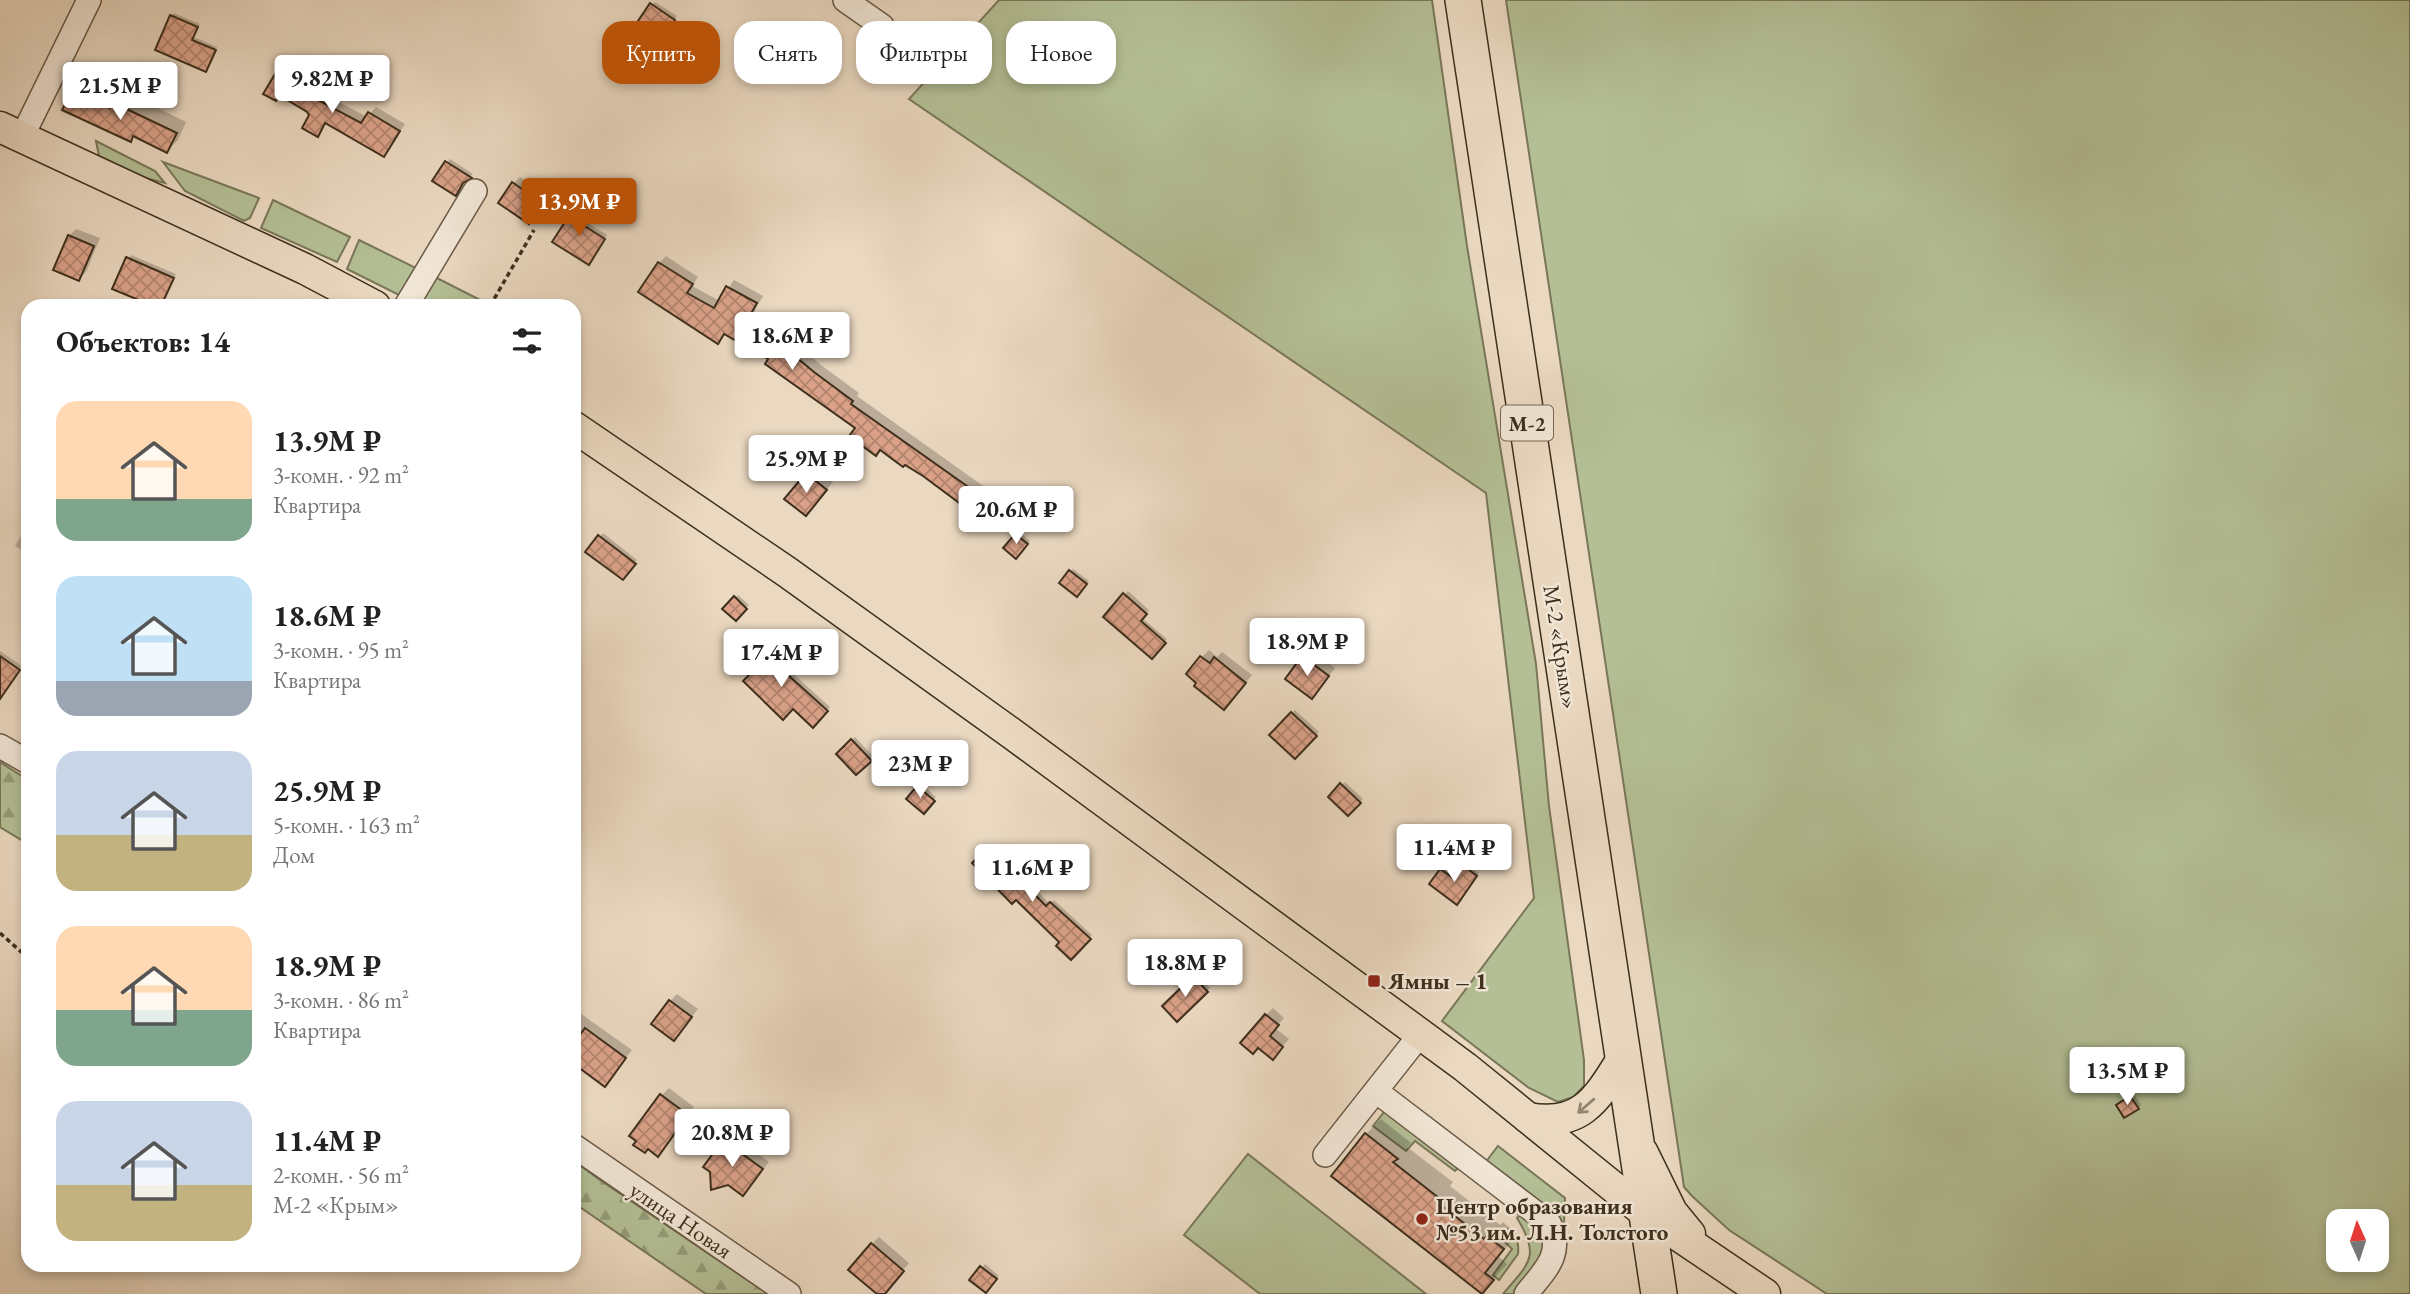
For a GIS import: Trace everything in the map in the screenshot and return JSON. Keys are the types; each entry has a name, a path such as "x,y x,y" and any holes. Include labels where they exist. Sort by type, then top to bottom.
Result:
{"highway":[{"name":"М-2 «Крым»","path":"1463,0 1659,1294"}],"main road":[{"path":"11,132 305,269 362,299"},
{"path":"581,432 787,572 946,685 1465,1067 1648,1214 1765,1294"},
{"path":"1528,1118 1558,1120 1584,1110 1624,1056"},
{"path":"1637,1140 1672,1212 1708,1256"},
{"path":"1734,1294 1745,1294"}],"street":[{"path":"11,132 89,0"},
{"path":"845,0 875,21"},
{"path":"410,299 475,191"},
{"path":"0,746 21,758"},
{"path":"1325,1155 1419,1035"},
{"path":"1376,1091 1549,1223 1555,1239 1554,1258 1527,1294"},
{"name":"улица Новая","path":"581,1151 789,1294"}],"path":[{"path":"494,299 534,230"},
{"path":"0,933 21,952"}],"green space":[{"path":"999,0 1432,0 1467,246 1536,664 1549,806 1584,1060 1584,1086 1573,1097 1558,1102 1529,1088 1442,1021 1534,898 1486,493 909,99 923,84 992,84 992,21 980,21"},
{"path":"1506,0 2410,0 2410,1294 1827,1294 1729,1230 1684,1187"},
{"path":"96,141 155,171 165,183 134,175 99,156"},
{"path":"163,162 259,198 250,218 244,221 185,191"},
{"path":"273,200 350,237 337,262 261,228"},
{"path":"359,240 420,270 401,296 347,269"},
{"path":"429,274 478,299 417,299"},
{"path":"0,762 21,776 21,840 0,827"},
{"path":"1385,1111 1459,1167 1455,1171 1415,1141 1406,1151 1373,1126"},
{"path":"1498,1146 1565,1198 1564,1225 1485,1163"},
{"path":"1248,1154 1426,1294 1260,1294 1184,1235"},
{"path":"581,1166 768,1294 706,1294 581,1208"},
{"path":"1525,1210 1549,1242 1518,1294 1503,1294 1520,1275 1529,1259 1529,1242 1517,1218"},
{"path":"1507,1229 1517,1239 1518,1254 1499,1280 1493,1275 1512,1249 1501,1238 1502,1232"}],"building":[{"path":"650,3 675,20 674,21 638,21"},
{"path":"170,15 198,27 192,40 216,50 206,72 155,50"},
{"path":"288,63 301,72 295,83 299,86 297,89 361,123 368,112 400,131 384,157 325,123 318,137 302,128 309,115 307,112 279,95 276,101 263,94 275,74 279,77"},
{"path":"71,93 83,99 85,95 110,108 112,102 177,133 167,153 133,136 131,142 62,110"},
{"path":"445,161 472,178 463,183 456,196 432,181"},
{"path":"512,182 536,199 532,204 539,209 529,224 498,203"},
{"path":"574,208 588,216 583,225 605,239 589,265 552,242"},
{"path":"68,235 94,246 79,281 53,270"},
{"path":"126,257 174,278 164,299 136,299 112,289"},
{"path":"658,262 693,284 687,293 714,308 726,286 757,303 744,326 790,352 853,401 851,404 981,496 970,511 923,476 905,465 903,467 880,450 876,456 849,436 855,428 765,364 768,359 724,334 718,344 638,292"},
{"path":"806,473 827,490 806,516 784,499"},
{"path":"1015,534 1028,544 1016,559 1003,548"},
{"path":"598,535 636,564 623,580 585,552"},
{"path":"1069,570 1087,584 1077,597 1059,583"},
{"path":"1123,593 1147,614 1141,621 1166,643 1152,659 1103,617"},
{"path":"734,596 747,609 736,621 722,609"},
{"path":"765,645 781,661 777,665 828,711 813,728 793,709 783,720 743,681 754,670 747,664"},
{"path":"0,656 20,670 0,699"},
{"path":"1200,656 1210,663 1214,657 1246,683 1224,710 1194,686 1196,683 1186,674"},
{"path":"1302,656 1329,676 1312,699 1285,679"},
{"path":"1291,712 1317,736 1295,759 1269,735"},
{"path":"851,739 872,761 856,775 836,754"},
{"path":"1340,783 1361,803 1348,816 1328,797"},
{"path":"917,786 935,801 924,814 906,799"},
{"path":"988,847 1046,906 1050,902 1091,939 1071,960 1056,946 1059,942 1016,900 1012,904 972,863"},
{"path":"1464,866 1477,876 1457,905 1429,884 1440,869 1455,879"},
{"path":"1193,976 1208,992 1177,1022 1162,1006"},
{"path":"669,1000 692,1017 674,1041 651,1024"},
{"path":"1265,1014 1279,1025 1270,1036 1283,1047 1273,1060 1258,1048 1253,1054 1240,1043"},
{"path":"585,1028 626,1058 605,1087 581,1069 581,1033"},
{"path":"660,1094 688,1115 658,1157 648,1149 645,1153 633,1145 636,1141 629,1136"},
{"path":"2130,1096 2139,1109 2124,1118 2116,1105"},
{"name":"Центр образования №53 им. Л.Н. Толстого","path":"1365,1133 1398,1159 1393,1162 1439,1198 1436,1201 1484,1239 1487,1236 1504,1249 1485,1273 1494,1280 1482,1294 1331,1176"},
{"path":"723,1140 763,1169 743,1196 728,1185 711,1190 710,1172 703,1167"},
{"path":"871,1243 904,1271 885,1294 877,1294 848,1270"},
{"path":"980,1266 997,1279 986,1293 969,1280"}],"place":[{"name":"Ямны – 1","path":"1374,981"},
{"name":"Центр образования №53 им. Л.Н. Толстого","path":"1422,1219"}]}
